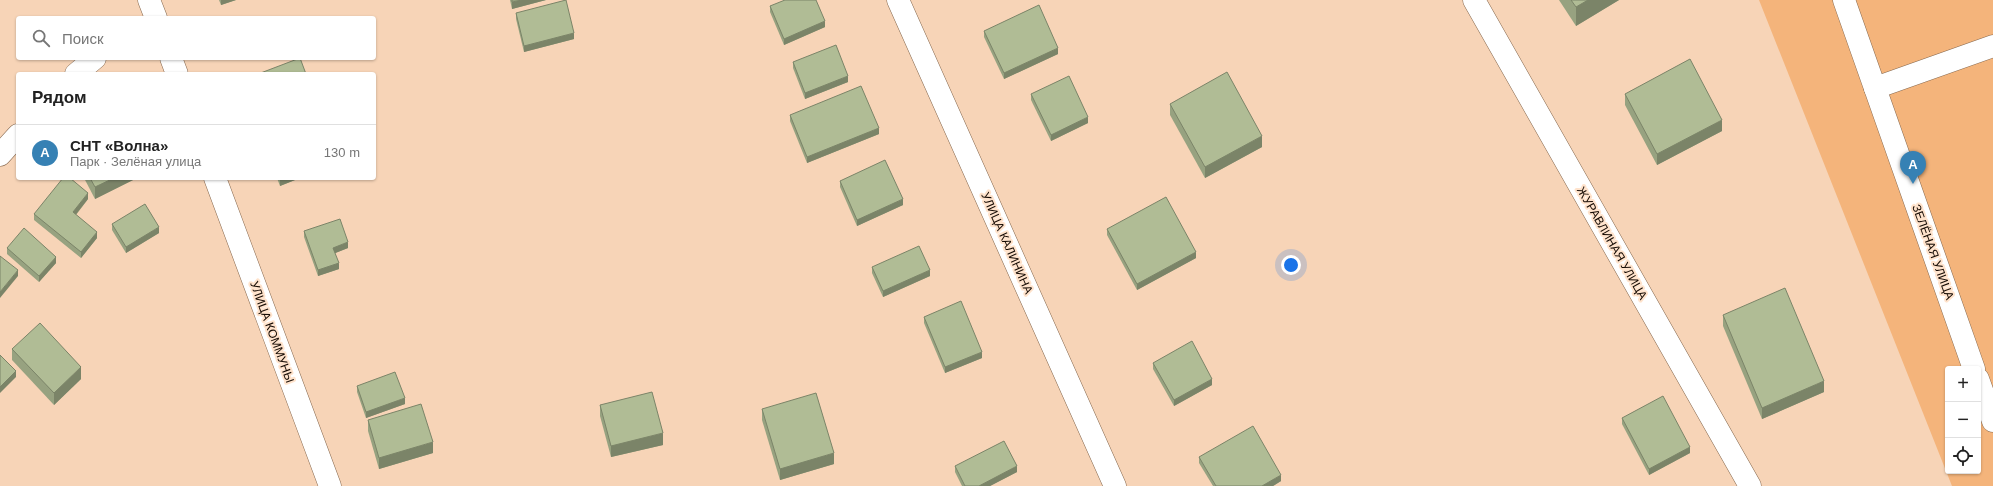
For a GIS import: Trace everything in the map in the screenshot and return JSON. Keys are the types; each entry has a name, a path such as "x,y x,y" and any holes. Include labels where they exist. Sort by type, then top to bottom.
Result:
{"street":[{"name":"УЛИЦА КАЛИНИНА","path":"898,0 1115,486"},
{"name":"ЖУРАВЛИНАЯ УЛИЦА","path":"1474,0 1750,486"},
{"name":"ЗЕЛЁНАЯ УЛИЦА","path":"1844,0 1973,366"},
{"path":"1875,88 1993,46"},
{"path":"78,72 93,60"},
{"path":"172,60 176,72"},
{"path":"0,155 16,137"},
{"name":"УЛИЦА КОММУНЫ","path":"216,180 330,486"},
{"path":"1981,387 1993,421"}],"shaded area":[{"path":"1759,0 1993,0 1993,486 1952,486 1947,474 1981,474 1981,366 1945,366 1945,468"}],"building":[{"path":"566,0 574,33 524,46 516,13"},
{"path":"785,0 816,0 825,21 784,39 770,6"},
{"path":"1571,0 1588,0 1576,7"},
{"path":"1039,5 1058,48 1004,73 984,31"},
{"path":"836,45 848,76 805,93 793,62"},
{"path":"1690,59 1722,120 1657,154 1625,94"},
{"path":"295,60 301,60 305,72 263,72"},
{"path":"1227,72 1262,136 1205,167 1170,104"},
{"path":"1069,76 1088,117 1051,135 1031,94"},
{"path":"861,86 879,128 807,157 790,115"},
{"path":"885,160 903,199 857,220 840,181"},
{"path":"61,180 72,180 88,193 73,212 97,232 81,252 34,214"},
{"path":"91,180 110,180 95,187"},
{"path":"1166,197 1196,252 1137,284 1107,229"},
{"path":"145,204 159,227 126,247 112,224"},
{"path":"340,219 348,242 333,248 339,263 318,270 304,231"},
{"path":"24,228 56,257 39,276 7,248"},
{"path":"919,246 930,270 883,291 872,267"},
{"path":"0,256 18,270 0,292"},
{"path":"1785,288 1824,381 1762,408 1723,315"},
{"path":"961,301 982,352 945,367 924,317"},
{"path":"40,323 81,367 54,393 12,349"},
{"path":"1192,341 1212,379 1174,400 1153,363"},
{"path":"0,355 16,371 0,387"},
{"path":"395,372 405,398 366,412 357,386"},
{"path":"652,392 663,433 611,446 600,405"},
{"path":"816,393 834,453 780,469 762,409"},
{"path":"1663,396 1690,447 1649,469 1622,418"},
{"path":"421,404 433,442 379,458 368,420"},
{"path":"1253,426 1281,475 1262,486 1216,486 1199,457"},
{"path":"1004,441 1017,466 979,486 965,486 955,466"}],"place":[{"name":"СНТ «Волна»","path":"1913,184"}]}
